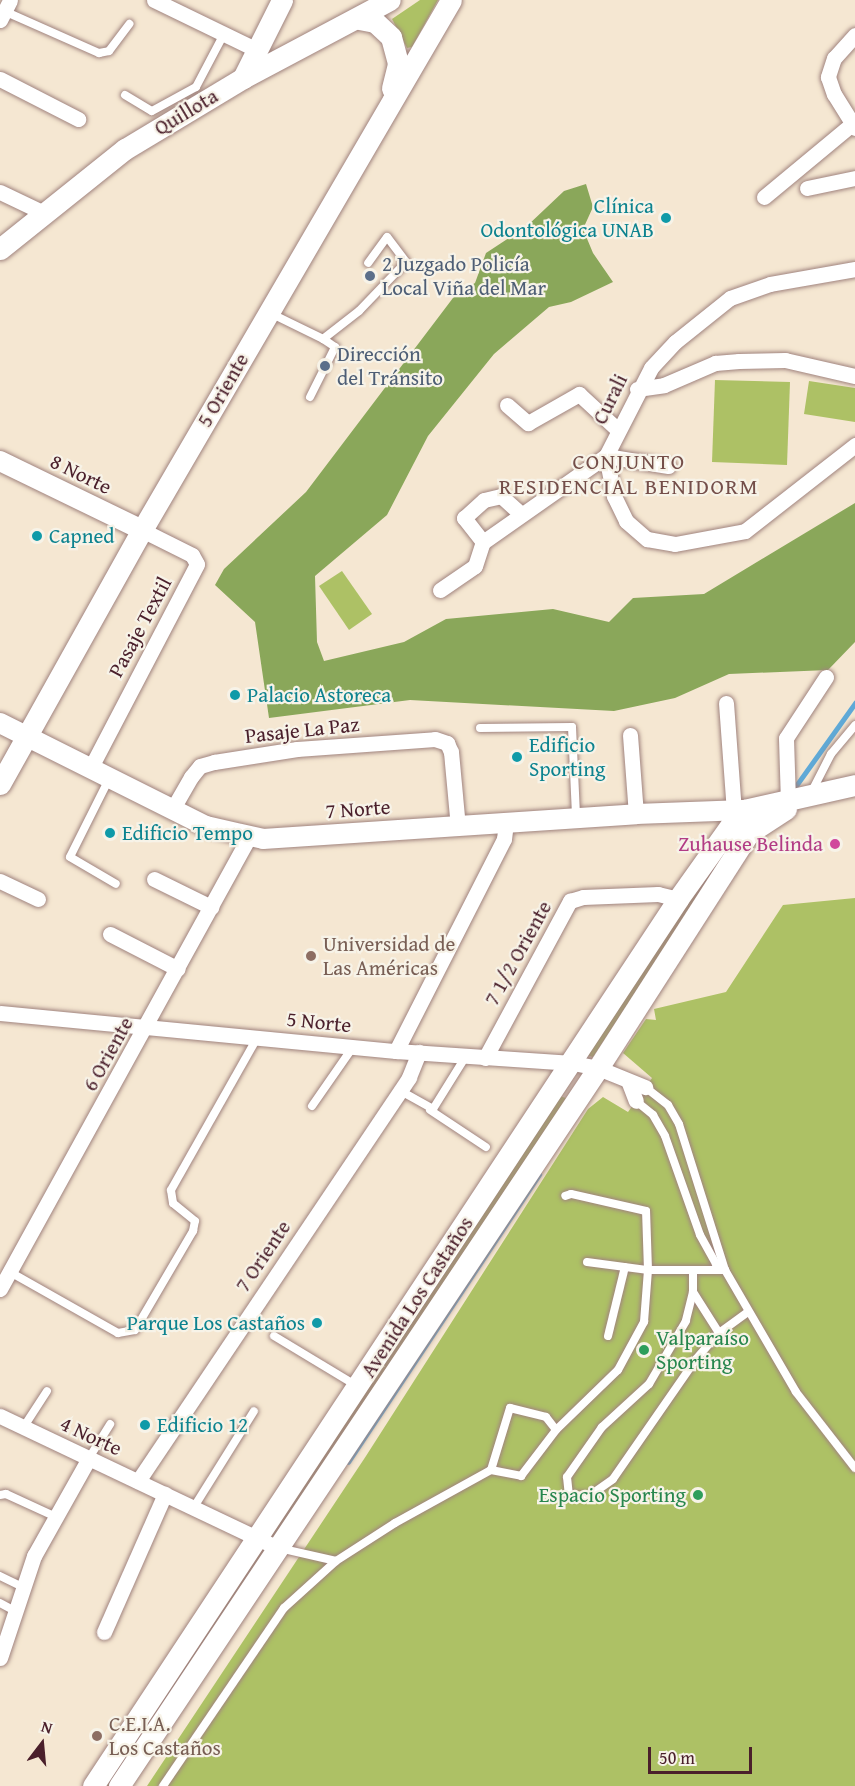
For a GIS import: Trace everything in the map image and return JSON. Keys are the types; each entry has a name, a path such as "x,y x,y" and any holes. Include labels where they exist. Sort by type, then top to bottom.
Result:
{"main road":[{"path":"243,78 282,0"},
{"name":"Quillota","path":"0,249 42,212 124,149 157,119 359,19 390,0"},
{"name":"5 Oriente","path":"0,783 142,530 451,0"},
{"path":"359,19 375,22 386,30 396,48 398,64 389,104"},
{"path":"739,811 800,800 855,785"},
{"path":"748,834 766,819 800,800"},
{"name":"Avenida Los Castaños","path":"119,1786 271,1544 358,1387 573,1063 678,899 739,811"},
{"name":"Avenida Los Castaños","path":"93,1786 271,1544 598,1068 748,834"}],"street":[{"path":"154,0 257,50"},
{"path":"764,197 853,126 834,94 828,77 834,58 855,35"},
{"path":"0,80 78,119"},
{"path":"807,188 855,178"},
{"path":"0,192 42,212"},
{"name":"Curali","path":"855,269 770,284 730,298 675,342 637,389 606,456 614,496 626,521 648,539 675,544 745,531 855,445"},
{"path":"637,389 664,385 716,363 739,361 785,360 855,376"},
{"path":"507,405 528,423 579,394 618,430"},
{"path":"440,590 475,566 483,542 606,456 668,466"},
{"name":"8 Norte","path":"0,461 142,530"},
{"path":"483,542 464,518 484,500 501,496 521,514"},
{"name":"Pasaje Textil","path":"90,769 197,564 192,555 142,530"},
{"path":"800,800 786,738 826,677"},
{"path":"726,703 739,811 749,821 748,834"},
{"name":"7 Norte","path":"0,723 206,826 249,837 274,839 636,814 739,811"},
{"path":"630,735 636,814"},
{"name":"Pasaje La Paz","path":"172,810 200,766 214,762 297,749 435,739 447,743 451,752 458,827"},
{"path":"396,1051 504,839 506,822"},
{"name":"6 Oriente","path":"0,1289 146,1028 249,837"},
{"path":"154,879 211,907"},
{"path":"0,881 38,899"},
{"name":"7 1/2 Oriente","path":"485,1058 570,901 658,894 678,899"},
{"path":"110,933 178,969"},
{"name":"5 Norte","path":"0,1013 396,1051 573,1063 598,1068 629,1083 645,1087"},
{"name":"7 Oriente","path":"138,1480 399,1090 419,1052"},
{"path":"629,1083 636,1101"},
{"name":"4 Norte","path":"0,1416 271,1544"},
{"path":"0,1658 18,1613 34,1556 54,1516 89,1458"},
{"path":"104,1632 165,1494"}],"lane":[{"path":"5,10 99,53 109,51 129,24"},
{"path":"125,95 157,119 196,87 224,34"},
{"path":"323,339 359,311 406,262 387,237 368,263"},
{"path":"269,312 335,346 310,397"},
{"path":"800,800 831,754 855,725"},
{"path":"480,728 572,727 576,818"},
{"path":"109,779 69,853 70,857 116,884"},
{"path":"10,1272 118,1333 135,1330 193,1231 195,1221 173,1203 171,1190 257,1038"},
{"path":"312,1106 353,1047"},
{"path":"430,1110 466,1056"},
{"path":"645,1087 668,1105 679,1124 725,1270 747,1313 796,1392 855,1468"},
{"path":"399,1090 486,1147"},
{"path":"636,1101 653,1115 665,1136 700,1235 716,1264 725,1270"},
{"path":"163,1786 284,1608 336,1561 395,1523 492,1470 521,1476 556,1430 618,1370 644,1322 648,1270 646,1211 571,1194 565,1196"},
{"path":"587,1262 648,1270 693,1272 725,1270"},
{"path":"608,1336 625,1267"},
{"path":"693,1272 693,1292 686,1321 649,1384 602,1427 567,1478 569,1496 589,1496 613,1479 696,1359 719,1333 747,1313"},
{"path":"693,1292 719,1333"},
{"path":"274,1336 358,1387"},
{"path":"23,1428 47,1391"},
{"path":"492,1470 510,1408 546,1417 556,1430"},
{"path":"194,1507 254,1411"},
{"path":"89,1458 110,1424"},
{"path":"0,1495 6,1494 54,1516"},
{"path":"271,1544 298,1553 336,1561"},
{"path":"0,1576 25,1588"},
{"path":"0,1603 18,1613"}],"green space":[{"path":"420,0 438,0 412,47 407,48 392,19"},
{"path":"586,184 593,207 583,229 593,253 613,282 571,302 549,307 494,354 428,436 387,515 315,576 317,642 324,661 404,642 446,619 553,609 609,622 633,598 704,594 855,503 855,642 828,670 729,674 675,698 614,711 410,700 269,718 255,622 215,585 224,569 306,492 456,294 475,283 486,253 527,226 564,191"},
{"path":"715,380 790,382 787,465 712,462"},
{"path":"809,381 855,388 855,422 804,414"},
{"path":"342,571 372,614 349,630 319,586"},
{"path":"732,835 736,839 593,1057 586,1055"},
{"name":"Valparaíso Sporting","path":"855,898 855,1786 147,1786 366,1456 588,1109 603,1097 628,1112 652,1078 623,1053 646,1019 656,1020 654,1009 726,992 783,905"},
{"path":"559,1096 566,1098 112,1786 103,1786"}],"waterway":[{"path":"793,790 855,703"},
{"path":"348,1462 539,1175"}],"place":[{"name":"Clínica Odontológica UNAB","path":"666,218"},
{"name":"2 Juzgado Policía Local Viña del Mar","path":"370,276"},
{"name":"Dirección del Tránsito","path":"325,366"},
{"name":"Capned","path":"37,536"},
{"name":"Palacio Astoreca","path":"235,695"},
{"name":"Edificio Sporting","path":"517,757"},
{"name":"Edificio Tempo","path":"110,833"},
{"name":"Zuhause Belinda","path":"835,844"},
{"name":"Universidad de Las Américas","path":"311,956"},
{"name":"Parque Los Castaños","path":"317,1323"},
{"name":"Valparaíso Sporting","path":"644,1350"},
{"name":"Edificio 12","path":"145,1425"},
{"name":"Espacio Sporting","path":"698,1495"},
{"name":"C.E.I.A. Los Castaños","path":"97,1736"}],"district":[{"name":"CONJUNTO RESIDENCIAL BENIDORM","path":"629,474"}]}
